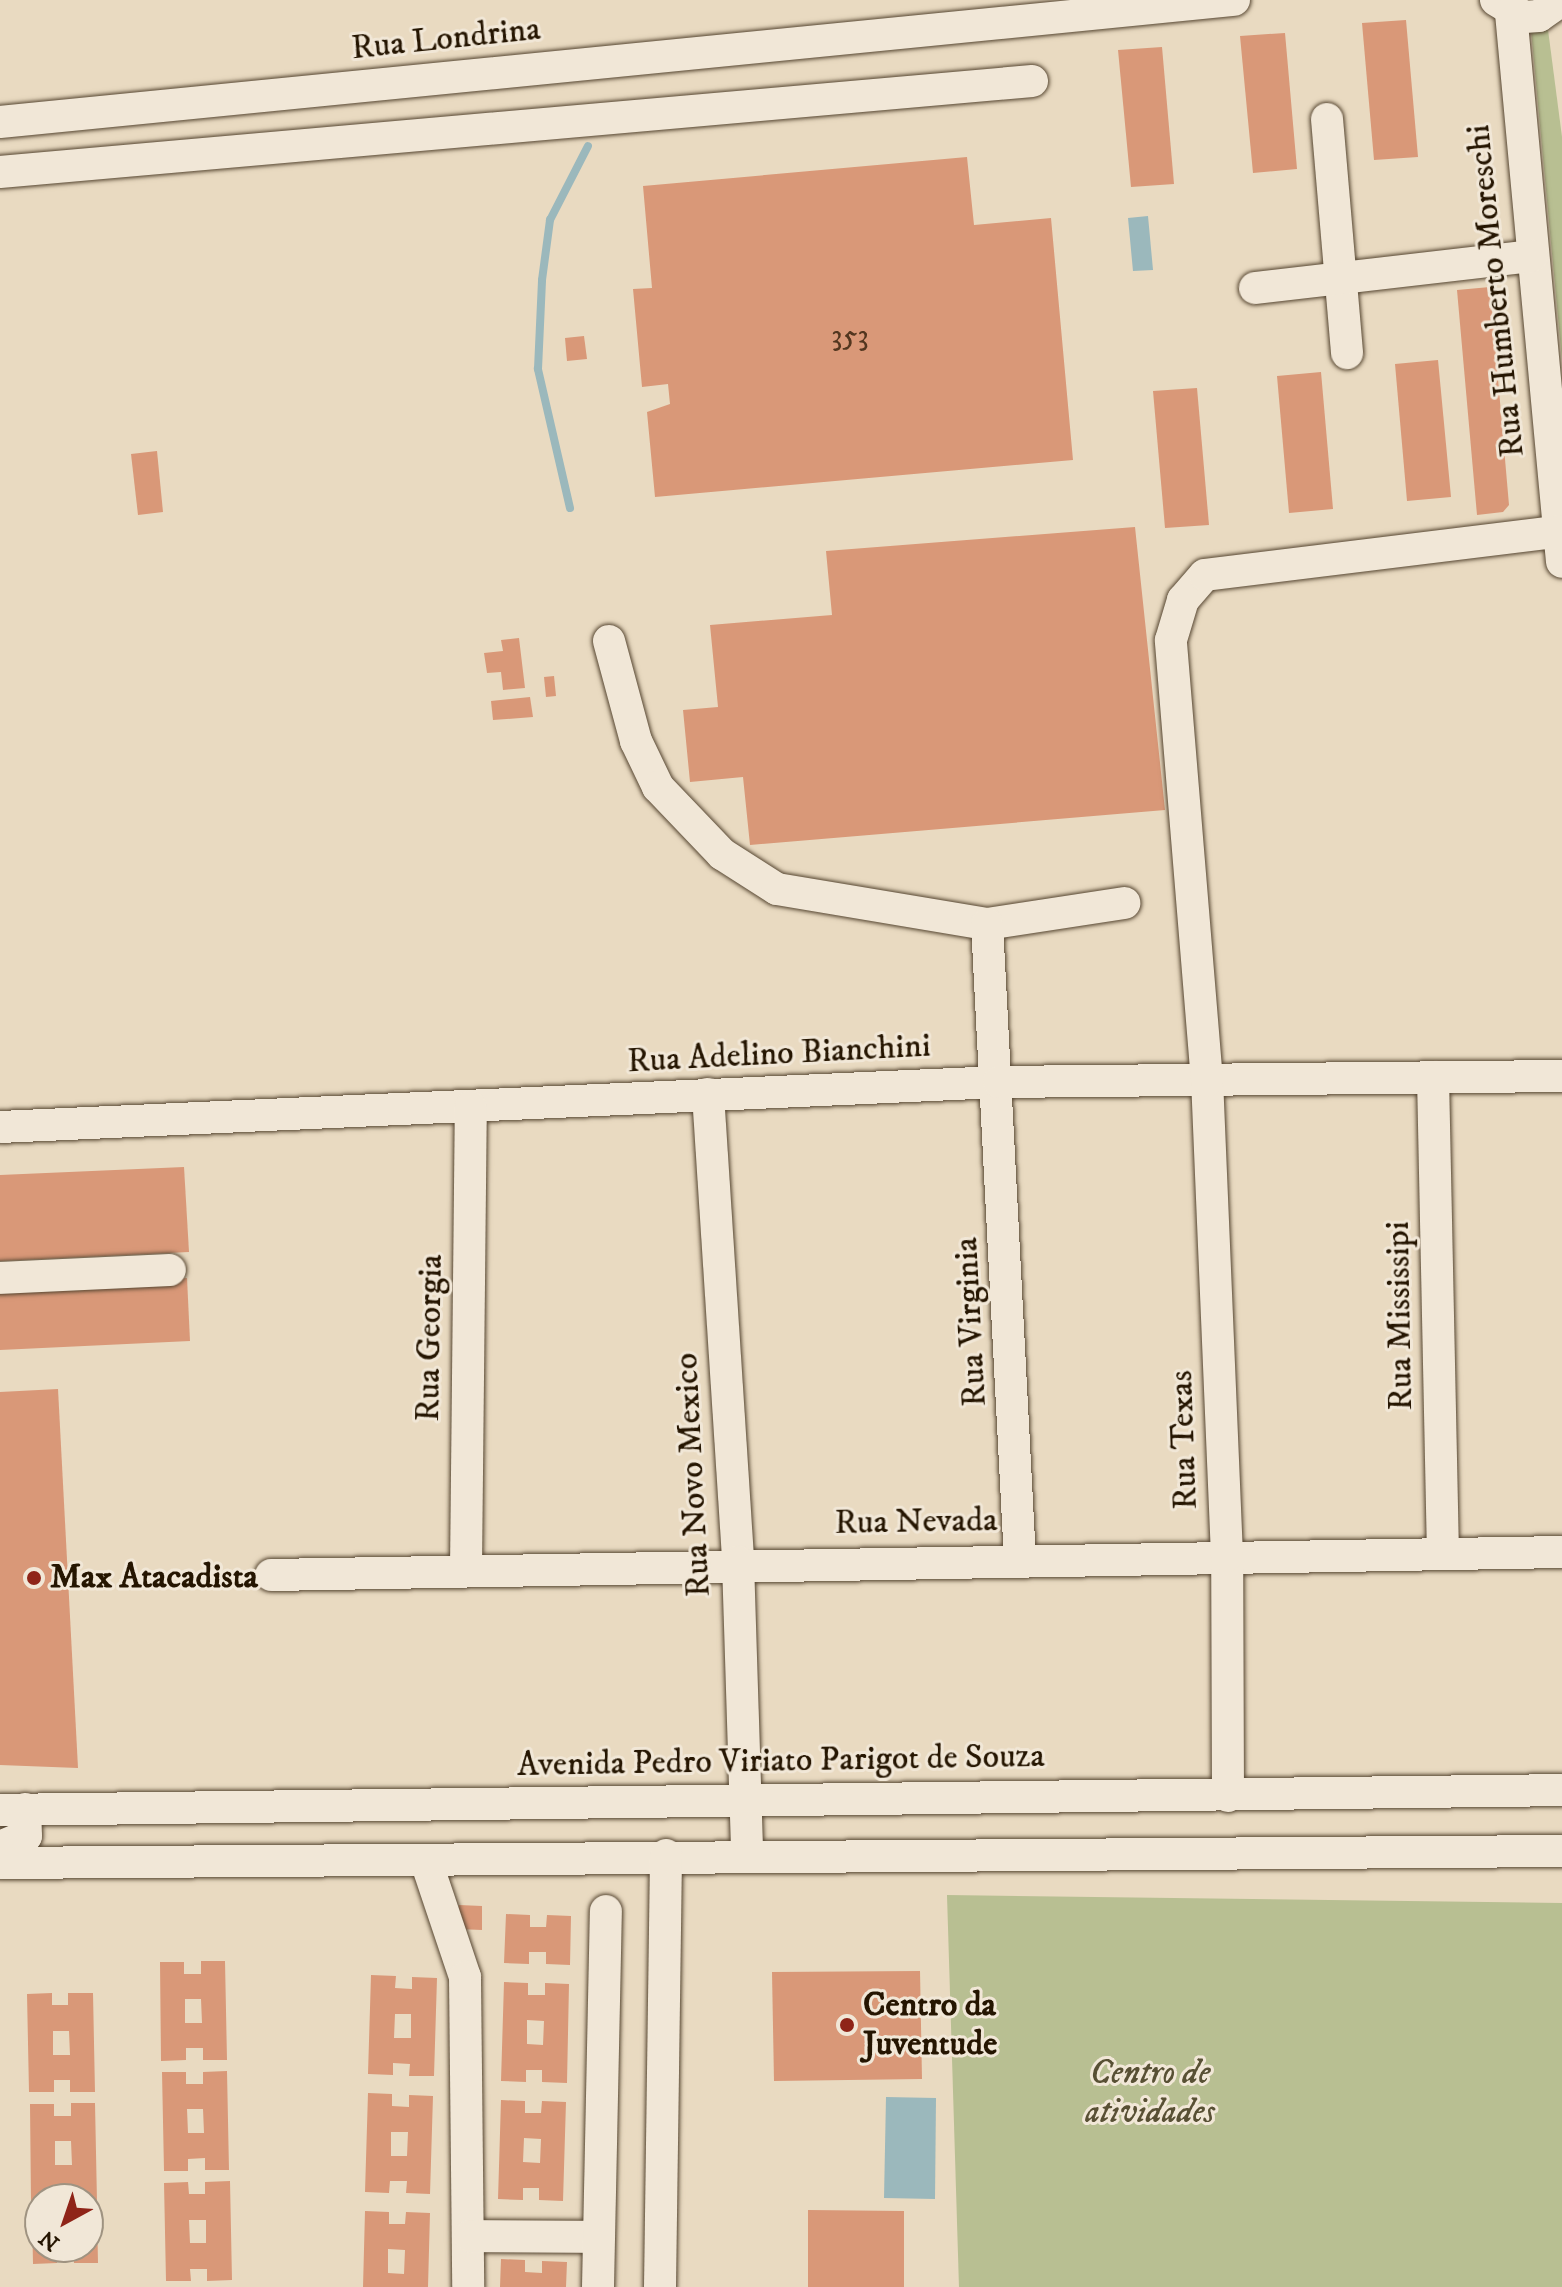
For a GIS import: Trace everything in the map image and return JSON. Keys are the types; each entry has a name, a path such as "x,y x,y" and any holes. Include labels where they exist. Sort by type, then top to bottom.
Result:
{"street":[{"name":"Rua Londrina","path":"0,122 1234,0"},
{"path":"1503,6 1539,16 1562,0"},
{"name":"Rua Humberto Moreschi","path":"1503,6 1561,541"},
{"path":"0,172 1032,81"},
{"path":"1327,119 1347,353"},
{"path":"1255,288 1532,256"},
{"name":"Rua Texas","path":"1228,1796 1227,1556 1207,1081 1171,640 1183,600 1205,575 1561,541"},
{"path":"609,641 636,741 658,787 722,854 777,889 987,924 1124,903"},
{"name":"Rua Virginia","path":"987,924 999,1082 1020,1559"},
{"name":"Rua Adelino Bianchini","path":"0,1127 999,1082 1562,1076"},
{"name":"Rua Mississipi","path":"1433,1077 1443,1553"},
{"name":"Rua Novo Mexico","path":"708,1094 738,1562 747,1853"},
{"name":"Rua Georgia","path":"466,1569 471,1107"},
{"path":"0,1278 170,1270"},
{"name":"Rua Nevada","path":"271,1575 738,1562 1562,1552"},
{"name":"Avenida Pedro Viriato Parigot de Souza","path":"12,1809 1562,1790"},
{"path":"0,1847 26,1836 12,1809"},
{"path":"0,1863 426,1861 747,1853 1562,1851"},
{"path":"660,2287 666,1855"},
{"path":"426,1861 465,1977 470,2236 468,2287"},
{"path":"598,2287 606,1911"},
{"path":"470,2236 599,2237"}],"green space":[{"path":"1547,22 1562,137 1562,360 1531,30"},
{"name":"Centro de atividades","path":"947,1895 1562,1903 1562,2287 959,2287"}],"water":[{"path":"1148,216 1153,270 1133,271 1128,218"},
{"path":"886,2097 936,2098 935,2199 884,2198"}],"building":[{"path":"1406,20 1418,157 1374,160 1362,23"},
{"path":"1285,33 1297,169 1253,173 1240,36"},
{"path":"1162,47 1174,184 1131,187 1118,50"},
{"path":"967,157 974,225 1051,218 1073,460 655,497 647,412 670,404 668,384 642,387 633,289 652,288 643,186"},
{"path":"1490,287 1509,505 1503,512 1477,515 1457,290"},
{"path":"584,336 587,359 567,361 565,338"},
{"path":"1438,360 1451,497 1407,501 1395,364"},
{"path":"1321,372 1333,509 1289,513 1277,376"},
{"path":"1197,388 1209,525 1165,528 1153,391"},
{"path":"157,451 163,512 138,515 131,454"},
{"path":"1135,527 1165,810 750,845 743,777 690,782 683,710 718,707 710,625 832,615 826,551"},
{"path":"519,638 525,688 503,690 501,672 487,673 484,653 503,651 501,640"},
{"path":"554,676 556,696 546,697 544,677"},
{"path":"530,697 533,717 493,720 491,701"},
{"path":"184,1167 189,1252 0,1261 0,1175"},
{"path":"187,1278 190,1341 0,1350 0,1288"},
{"name":"Max Atacadista","path":"58,1389 78,1768 0,1765 0,1392"},
{"path":"459,1905 482,1906 482,1930 458,1929"},
{"path":"506,1914 530,1915 530,1927 546,1927 547,1915 571,1916 570,1965 546,1964 546,1952 529,1952 529,1964 504,1963"},
{"path":"201,1961 225,1961 227,2060 203,2060 203,2048 186,2048 186,2060 161,2061 160,1962 184,1962 184,1974 201,1974","holes":["185,1999 201,1999 202,2023 185,2023"]},
{"name":"Centro da Juventude","path":"920,1971 922,2079 774,2081 772,1972"},
{"path":"371,1975 396,1976 395,1988 412,1989 412,1977 437,1978 434,2076 409,2076 410,2064 393,2063 393,2075 368,2074","holes":["395,2014 411,2014 411,2038 394,2038"]},
{"path":"504,1982 528,1983 528,1995 545,1995 545,1983 569,1984 567,2083 542,2082 542,2070 526,2070 526,2082 501,2081","holes":["527,2020 544,2021 543,2045 527,2044"]},
{"path":"52,1993 52,2005 68,2005 68,1993 93,1993 95,2092 70,2092 70,2080 54,2080 54,2092 29,2092 27,1994","holes":["53,2031 69,2031 70,2055 53,2055"]},
{"path":"227,2071 229,2170 205,2170 205,2158 188,2159 188,2171 164,2171 162,2072 186,2072 186,2084 203,2084 203,2072","holes":["187,2109 203,2109 204,2133 188,2133"]},
{"path":"368,2093 392,2094 392,2106 409,2107 409,2095 433,2096 430,2194 406,2193 407,2181 390,2181 389,2193 365,2192","holes":["391,2132 408,2132 407,2156 391,2156"]},
{"path":"501,2100 525,2101 525,2113 541,2113 542,2101 566,2102 563,2201 539,2200 539,2188 523,2188 523,2200 498,2199","holes":["524,2138 541,2139 540,2163 523,2162"]},
{"path":"71,2103 95,2103 97,2183 31,2183 30,2104 54,2104 54,2116 71,2116","holes":["55,2141 71,2141 72,2165 55,2165"]},
{"path":"230,2181 232,2280 207,2281 207,2269 190,2269 191,2281 166,2281 164,2183 188,2182 189,2194 205,2194 205,2182","holes":["189,2220 206,2220 206,2243 190,2243"]},
{"path":"808,2210 904,2211 904,2287 808,2287"},
{"path":"365,2211 389,2212 389,2224 405,2224 406,2212 430,2213 428,2287 363,2287","holes":["388,2249 405,2250 404,2274 388,2273"]},
{"path":"501,2259 525,2260 525,2272 542,2273 542,2261 567,2262 566,2287 500,2287"}],"waterway":[{"path":"570,508 538,369 542,280 550,220 588,146"}],"place":[{"name":"Max Atacadista","path":"34,1578"},
{"name":"Centro da Juventude","path":"847,2025"}]}
